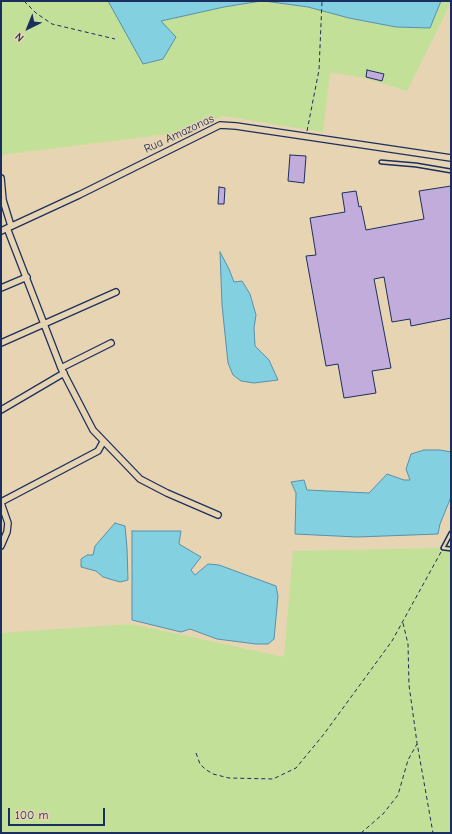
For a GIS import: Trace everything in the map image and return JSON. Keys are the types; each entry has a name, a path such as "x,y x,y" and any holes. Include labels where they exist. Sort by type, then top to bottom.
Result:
{"street":[{"name":"Rua Amazonas","path":"1,230 79,195 212,128 227,125 451,158"},
{"path":"1,178 3,200 9,227 62,371 89,423 103,442 140,479 167,494 218,515"},
{"path":"1,288 27,277"},
{"path":"1,343 116,292"},
{"path":"1,410 62,371 111,343"},
{"path":"1,546 7,532 8,523 1,502 94,453 100,449 103,442"}],"lane":[{"path":"382,162 416,165 451,171"},
{"path":"451,533 443,548 451,548"}],"path":[{"path":"24,1 36,13 52,24 115,40"},
{"path":"306,137 319,70 322,1"},
{"path":"196,753 200,764 205,769 220,776 268,780 279,778 290,772 304,760 324,734 403,622 443,548"},
{"path":"403,622 408,644 409,685 417,743 433,833"},
{"path":"361,833 383,814 398,795 408,760 417,743"}],"green space":[{"path":"1,1 108,1 143,64 161,21 224,7 264,1 308,7 349,18 396,27 430,28 441,1 451,2 407,91 365,78 330,72 323,132 223,116 185,132 1,155","holes":["367,70 384,74 382,81 366,77"]},
{"path":"451,545 451,833 1,833 1,633 131,624 284,657 293,551 438,548"}],"water":[{"path":"108,1 261,1 224,7 161,21 176,37 163,59 143,64"},
{"path":"264,1 441,1 430,28 396,27 349,18 308,7"},
{"path":"220,252 234,282 242,281 250,294 256,315 254,328 255,346 269,360 278,380 254,383 241,381 233,375 228,363 222,305"},
{"path":"424,450 451,452 451,497 440,524 438,534 357,537 295,534 296,493 291,482 304,480 307,490 369,493 387,474 404,480 410,480 406,469 411,454"},
{"path":"115,523 125,526 127,548 128,580 120,582 103,577 96,571 81,567 81,559 87,555 93,555 95,546"},
{"path":"132,531 181,531 179,544 201,557 191,570 195,575 208,564 219,565 276,586 278,596 274,639 268,644 256,644 217,639 190,629 181,632 132,620"}],"building":[{"path":"367,70 384,74 382,81 366,77"},
{"path":"290,155 306,156 304,183 288,181"},
{"path":"451,186 451,318 411,326 410,319 392,322 384,277 374,279 391,368 372,371 376,393 344,398 338,364 326,366 306,256 316,255 310,218 345,212 342,193 356,191 366,230 424,219 419,191"},
{"path":"219,187 225,188 224,204 218,204"}]}
